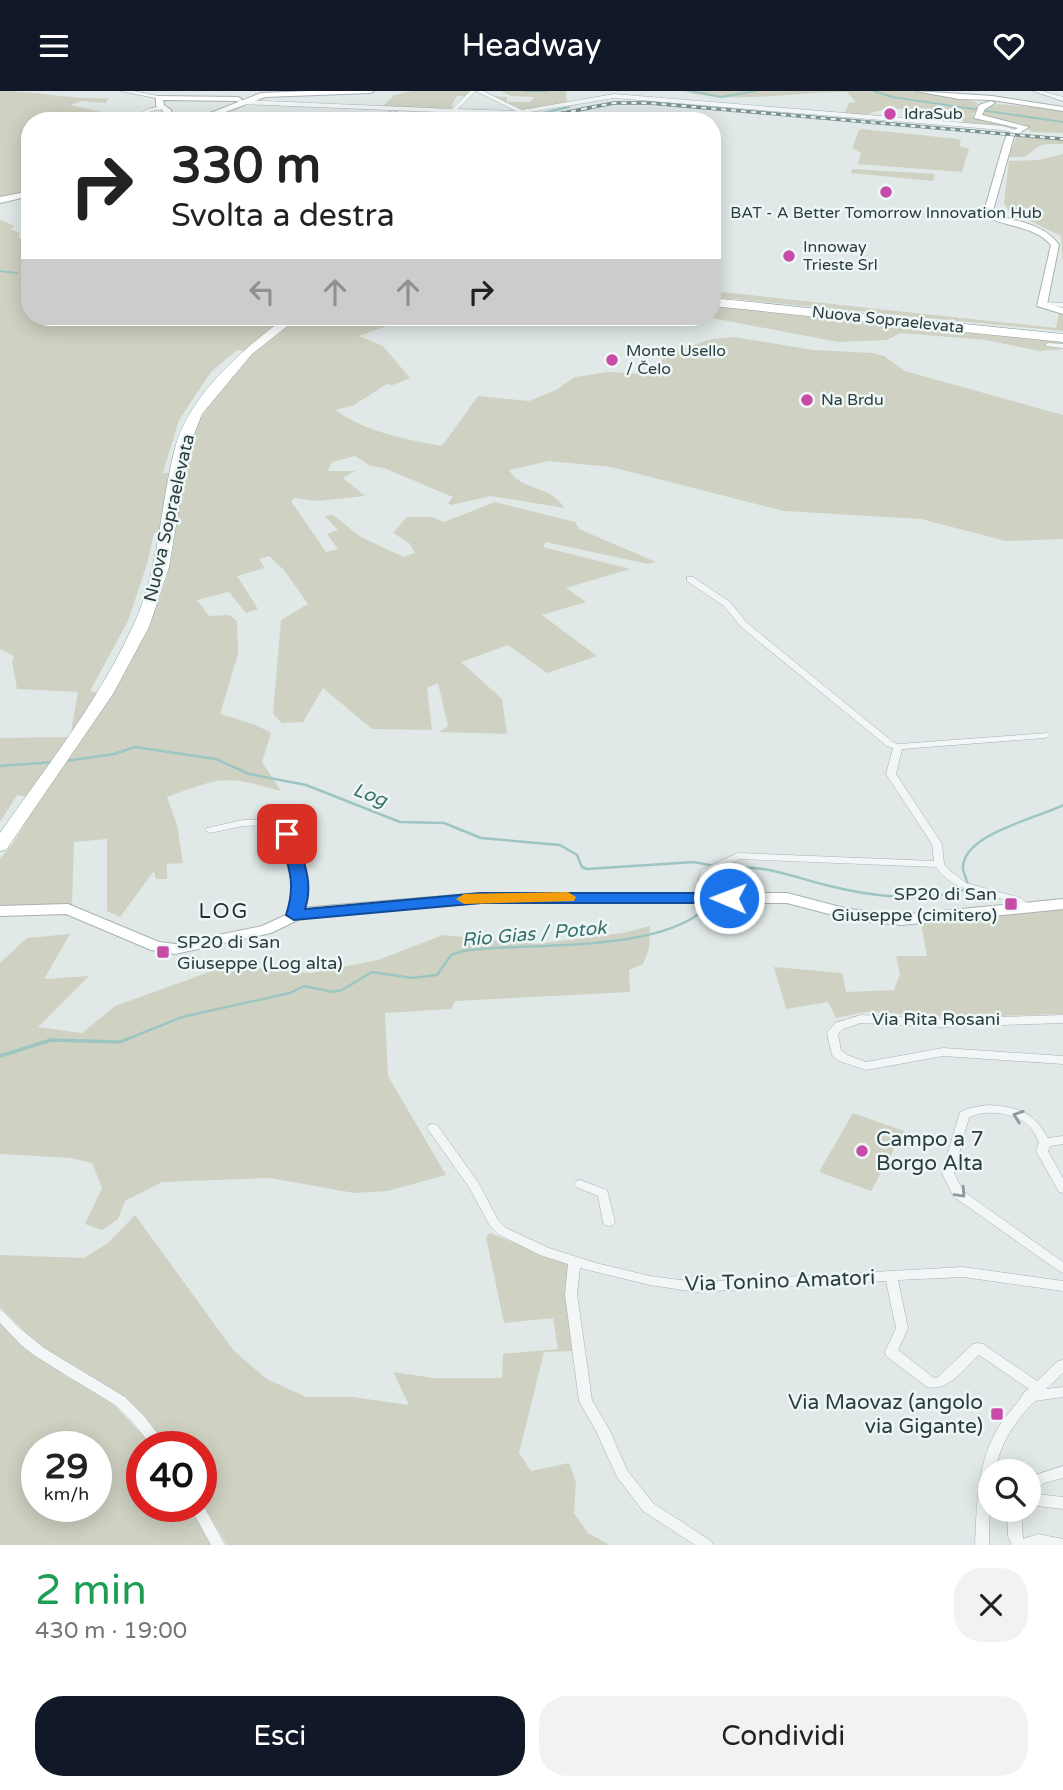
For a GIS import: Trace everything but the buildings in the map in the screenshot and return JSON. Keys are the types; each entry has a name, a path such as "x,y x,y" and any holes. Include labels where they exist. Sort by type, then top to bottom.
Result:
{"highway":[{"name":"Nuova Sopraelevata","path":"721,301 1063,335"},
{"name":"Nuova Sopraelevata","path":"721,301 1063,335"},
{"name":"Nuova Sopraelevata","path":"0,846 30,796 100,693 150,605 173,473 196,413 245,351 274,326"},
{"name":"Nuova Sopraelevata","path":"245,351 280,326"},
{"name":"Nuova Sopraelevata","path":"0,830 30,796"}],"street":[{"path":"124,91 160,97 240,102 472,112 523,111 603,96 625,96 1019,132"},
{"path":"231,100 252,95 370,91"},
{"path":"453,111 473,91"},
{"path":"479,91 523,111"},
{"path":"920,91 1063,109"},
{"path":"1036,91 1063,99"},
{"path":"222,112 252,95"},
{"path":"160,97 157,100 167,112"},
{"path":"987,101 979,118 1025,127 1012,135 1008,142 989,209 1040,232 1055,246 1046,289 1046,306 1063,308"},
{"path":"146,112 162,108"},
{"path":"393,112 398,110"},
{"path":"0,200 21,195"},
{"path":"1048,345 1063,345"},
{"path":"690,579 727,604 744,625 890,744 898,747 1045,735"},
{"path":"898,747 891,774 937,844 939,863 962,885 1017,900 1027,908"},
{"path":"210,830 243,823 276,821 279,824 290,840 299,870 302,893 294,915"},
{"path":"699,897 705,872 714,865 738,856 939,863"},
{"path":"0,911 45,908 75,911 156,947 169,949 266,930 294,915 481,898 787,898 848,914 901,920 1063,904"},
{"name":"Via Rita Rosani","path":"1063,1019 941,1023 861,1019 839,1026 832,1033 836,1052 843,1058 866,1066 943,1052 1063,1060"},
{"path":"1063,1189 1042,1151 1045,1142 1034,1123 1024,1116 970,1111 964,1115 948,1174 958,1194 1063,1268"},
{"name":"Via Tonino Amatori","path":"433,1128 474,1185 494,1223 502,1231 575,1261 660,1284 696,1287 963,1272 1063,1286"},
{"path":"1045,1142 1063,1140"},
{"path":"580,1184 603,1193 609,1222"},
{"path":"575,1261 571,1294 586,1401 616,1456 622,1473 648,1507 706,1545"},
{"path":"891,1277 902,1328 891,1352 932,1383 941,1382 978,1348 1032,1392 1063,1392"},
{"path":"0,1315 35,1349 79,1379 113,1396 146,1431"},
{"path":"982,1545 985,1476 991,1452 1011,1415 1063,1365"},
{"path":"1041,1479 1063,1472"},
{"path":"1041,1500 1063,1503"},
{"path":"205,1522 218,1545"},
{"path":"1014,1522 1015,1536 1021,1545 1038,1540 1063,1545"}],"green space":[{"path":"0,91 109,98 106,103 82,101 70,105 101,112 21,112 21,194 0,199"},
{"path":"412,91 470,91 467,96 457,96 451,106 456,106 447,110 381,108 394,95"},
{"path":"501,91 566,91 567,103 523,110 493,96 507,97 507,102 530,102 534,97 511,96"},
{"path":"682,91 912,91 971,101 977,103 977,108 999,104 1063,110 1063,133 1031,132 1022,123 985,118 974,112 972,114 975,118 1019,128 967,124 953,114 889,108 863,115 844,114 849,103 856,102 847,92 722,97"},
{"path":"859,130 958,139 961,141 959,146 969,149 962,172 858,164 861,153 852,148"},
{"path":"1016,137 1063,140 1063,144 1042,145 1024,157 1009,157"},
{"path":"1063,154 1063,267 1061,236 1008,210 1004,203 1009,161 1039,160"},
{"path":"852,169 935,174 933,181 851,173"},
{"path":"0,220 15,226 11,229 20,233 21,326 387,326 359,336 383,346 410,378 393,385 387,384 354,405 335,410 373,429 442,446 478,396 529,401 556,390 575,377 607,372 648,374 657,368 666,354 712,339 734,337 813,350 873,353 884,356 905,371 1063,415 1063,539 1006,541 921,519 784,511 611,467 549,461 509,470 521,482 550,494 565,508 491,496 451,505 448,503 453,497 384,468 371,466 355,456 332,462 328,471 355,471 343,478 365,496 317,501 295,498 291,501 326,552 338,549 327,534 338,530 325,516 333,515 361,537 403,557 415,553 409,543 393,533 407,517 432,517 444,522 495,502 575,522 579,529 656,562 648,564 546,542 543,547 630,569 566,588 586,602 542,615 597,656 547,673 508,645 461,662 502,699 507,734 439,732 448,726 438,683 427,688 432,729 429,730 372,729 323,688 303,722 282,723 273,714 281,620 308,604 284,570 269,556 259,559 265,568 237,576 258,609 246,613 229,592 197,600 209,616 229,615 237,621 238,654 220,714 256,725 271,733 262,762 281,791 247,782 223,781 200,785 167,797 177,825 183,863 167,864 167,879 156,879 154,871 120,917 107,911 107,839 74,842 72,905 33,910 0,907 0,858 41,798 17,795 0,822 0,738 70,737 78,692 17,689 12,661 14,656 0,649","holes":["237,350 252,352 217,394 200,420 182,472 163,473 179,420 211,372","175,532 172,554 152,617 110,695 90,691 128,621 154,533"]},
{"path":"721,292 1056,328 1059,313 1063,313 1063,331 721,298"},
{"path":"721,305 1063,340 1063,345 1045,345 1063,349 1039,351 986,340 901,333 887,340 838,342 721,320"},
{"path":"1063,909 1063,1014 948,1017 866,1012 836,1018 828,1002 786,1009 774,967 842,973 846,992 894,990 900,974 896,956 927,956 921,924"},
{"path":"650,926 649,949 643,964 629,970 630,992 455,1001 451,1009 385,1013 388,1076 446,1175 387,1191 354,1193 270,1178 162,1182 125,1201 118,1219 102,1230 85,1224 102,1188 92,1163 71,1158 0,1154 0,963 27,938 70,934 44,979 89,976 38,1027 82,1033 115,1006 229,965 311,973 378,960 443,935 535,944 623,933"},
{"name":"Campo a 7 Borgo Alta","path":"853,1113 904,1131 871,1191 819,1172"},
{"path":"135,1215 234,1351 267,1379 306,1397 352,1397 409,1405 393,1372 433,1378 502,1378 503,1354 558,1349 553,1318 504,1323 486,1237 490,1233 568,1264 566,1303 573,1351 544,1352 519,1453 531,1471 569,1463 576,1483 574,1513 588,1533 610,1545 227,1545 213,1522 217,1522 217,1431 155,1431 112,1389 41,1348 0,1307 0,1255 84,1258 108,1243"},
{"path":"0,1320 29,1351 67,1377 109,1400 139,1431 126,1431 126,1522 199,1522 212,1545 0,1545"}],"waterway":[{"path":"523,91 547,91"},
{"path":"690,91 721,97 756,91"},
{"path":"874,91 892,97 1063,122"},
{"path":"548,112 569,107"},
{"path":"0,271 17,273"},
{"name":"Log","path":"66,761 114,754 135,747 216,759 249,774 306,785 400,822 444,823 481,838 560,845 577,855 582,867 587,869 694,862 715,866"},
{"name":"Log","path":"0,766 53,762"},
{"path":"968,885 963,869 966,857 974,846 1003,829 1063,805"},
{"path":"714,895 721,870 735,868 774,871 842,889 895,897 931,896 964,890"},
{"name":"Rio Gias / Potok","path":"125,1040 182,1017 290,993 304,986 333,992 342,990 372,972 412,978 437,975 451,955 463,951 595,943 664,931 692,919 713,901"},
{"name":"Rio Gias / Potok","path":"125,1040 130,1038"},
{"name":"Rio Gias / Potok","path":"0,1056 51,1040 125,1040"}],"railway":[{"path":"582,109 614,103 649,103 1063,139"},
{"path":"568,112 589,108"}],"slow traffic":[{"path":"464,899 568,897"}],"place":[{"name":"IdraSub","path":"890,114"},
{"name":"BAT - A Better Tomorrow Innovation Hub","path":"886,192"},
{"name":"Innoway Trieste Srl","path":"789,256"},
{"name":"Monte Usello / Čelo","path":"612,360"},
{"name":"Na Brdu","path":"807,400"},
{"name":"SP20 di San Giuseppe (cimitero)","path":"1011,904"},
{"name":"SP20 di San Giuseppe (Log alta)","path":"163,952"},
{"name":"Campo a 7 Borgo Alta","path":"862,1151"},
{"name":"Via Maovaz (angolo via Gigante)","path":"997,1414"}],"district":[{"name":"LOG","path":"224,911"}],"route":[{"path":"287,834 301,879 302,893 294,915 481,898 729,898"}]}
